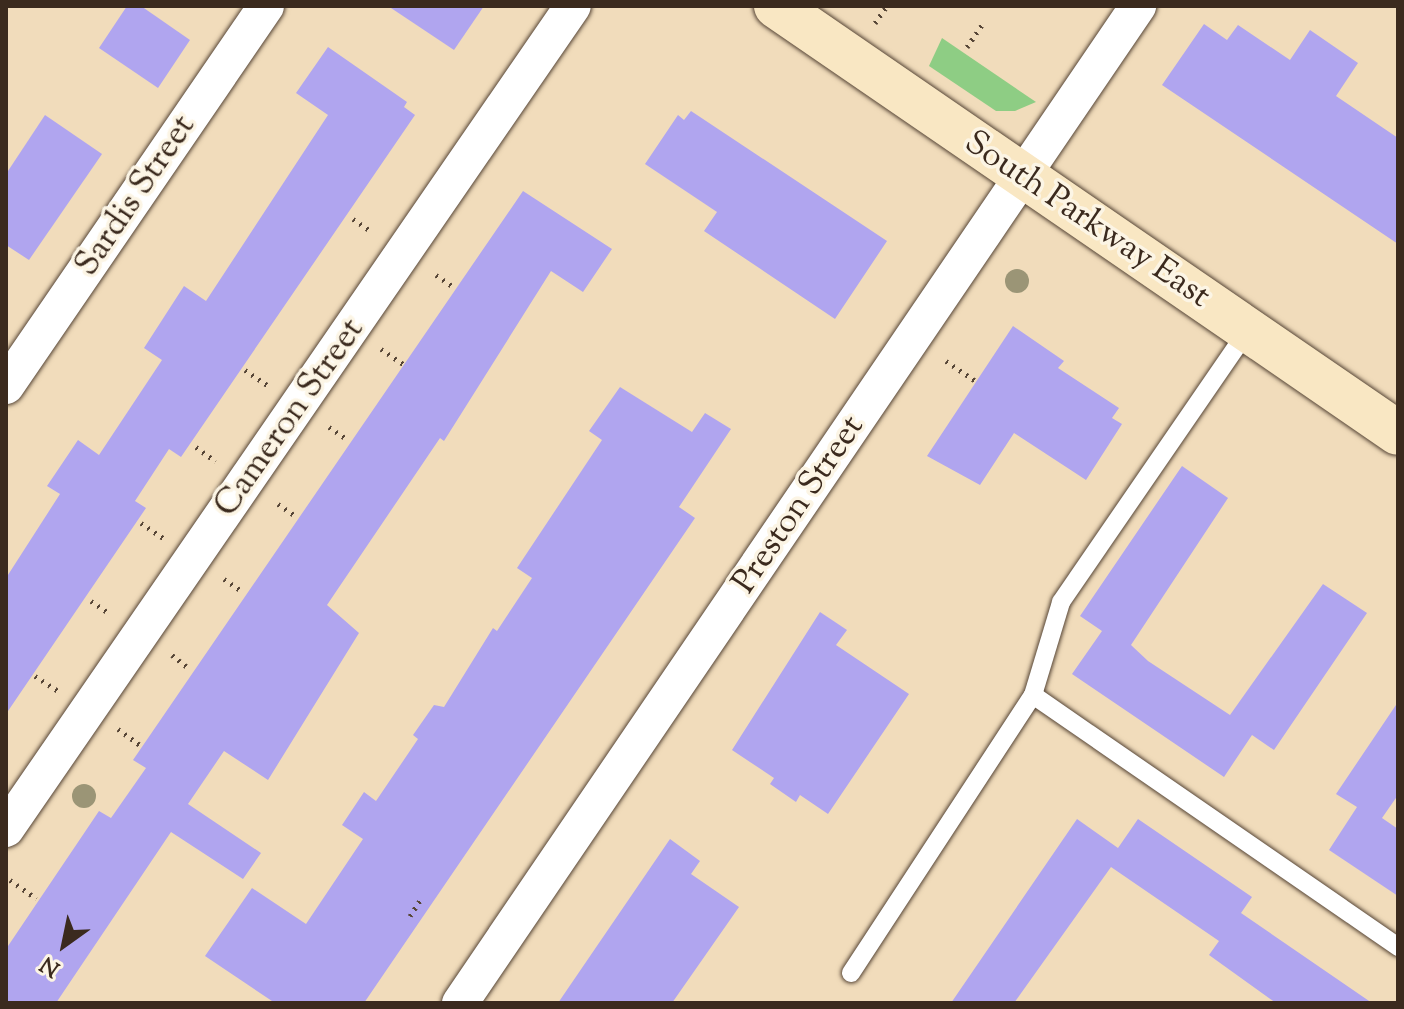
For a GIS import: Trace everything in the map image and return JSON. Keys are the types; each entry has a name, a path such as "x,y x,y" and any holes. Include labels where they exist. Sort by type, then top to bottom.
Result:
{"main road":[{"name":"South Parkway East","path":"776,6 1398,433"}],"street":[{"name":"Sardis Street","path":"6,386 266,6"},
{"name":"Cameron Street","path":"6,829 573,6"},
{"name":"Preston Street","path":"460,1003 1138,6"}],"lane":[{"path":"851,973 1033,695 1061,602 1248,330"},
{"path":"1033,695 1398,947"}],"path":[{"path":"872,28 887,6"},
{"path":"967,47 982,25"},
{"path":"353,219 377,235"},
{"path":"428,270 455,288"},
{"path":"377,346 403,364"},
{"path":"946,361 976,381"},
{"path":"245,370 272,389"},
{"path":"323,423 348,440"},
{"path":"196,447 220,464"},
{"path":"270,499 297,517"},
{"path":"141,523 167,541"},
{"path":"219,575 243,592"},
{"path":"91,601 114,617"},
{"path":"167,652 190,669"},
{"path":"35,676 62,693"},
{"path":"115,727 140,745"},
{"path":"10,880 36,898"},
{"path":"410,916 421,899"}],"green space":[{"path":"942,38 1036,102 1015,111 996,111 929,66"}],"building":[{"path":"127,6 141,6 190,40 158,88 99,48"},
{"path":"388,6 484,6 454,50"},
{"path":"1204,24 1227,40 1238,25 1290,60 1310,30 1358,63 1336,96 1398,138 1398,244 1162,85"},
{"path":"328,47 407,102 404,107 415,115 181,457 169,449 135,501 146,508 6,714 6,578 60,494 47,486 78,440 99,455 162,360 144,348 184,286 206,301 328,115 296,93"},
{"path":"691,111 887,241 835,319 704,231 717,212 645,164 678,115 684,120"},
{"path":"45,115 102,154 29,260 6,245 6,174"},
{"path":"523,191 612,249 583,292 551,271 444,441 440,438 327,605 359,633 268,780 224,751 188,804 261,853 243,879 171,832 56,1003 6,1003 6,949 99,811 111,818 146,768 133,760"},
{"path":"1013,326 1064,361 1058,368 1119,408 1112,418 1122,424 1086,480 1014,433 980,485 927,456"},
{"path":"620,387 692,432 705,413 731,429 679,507 695,518 364,1003 275,1003 205,956 252,888 306,924 363,839 342,825 364,792 376,801 418,739 413,735 434,705 444,707 493,628 497,631 532,578 517,568 602,440 589,431"},
{"path":"1182,466 1228,498 1131,645 1148,661 1230,715 1323,584 1367,613 1274,750 1252,735 1224,777 1072,674 1102,631 1080,616"},
{"path":"820,612 847,630 836,645 909,694 828,814 800,795 796,802 770,784 774,778 732,750"},
{"path":"1398,702 1398,795 1382,818 1398,829 1398,896 1329,850 1357,807 1336,794"},
{"path":"1077,819 1118,848 1138,819 1252,897 1241,913 1372,1003 1276,1003 1209,955 1219,941 1111,867 1014,1003 951,1003"},
{"path":"670,839 700,861 691,874 739,907 672,1003 558,1003"}]}
